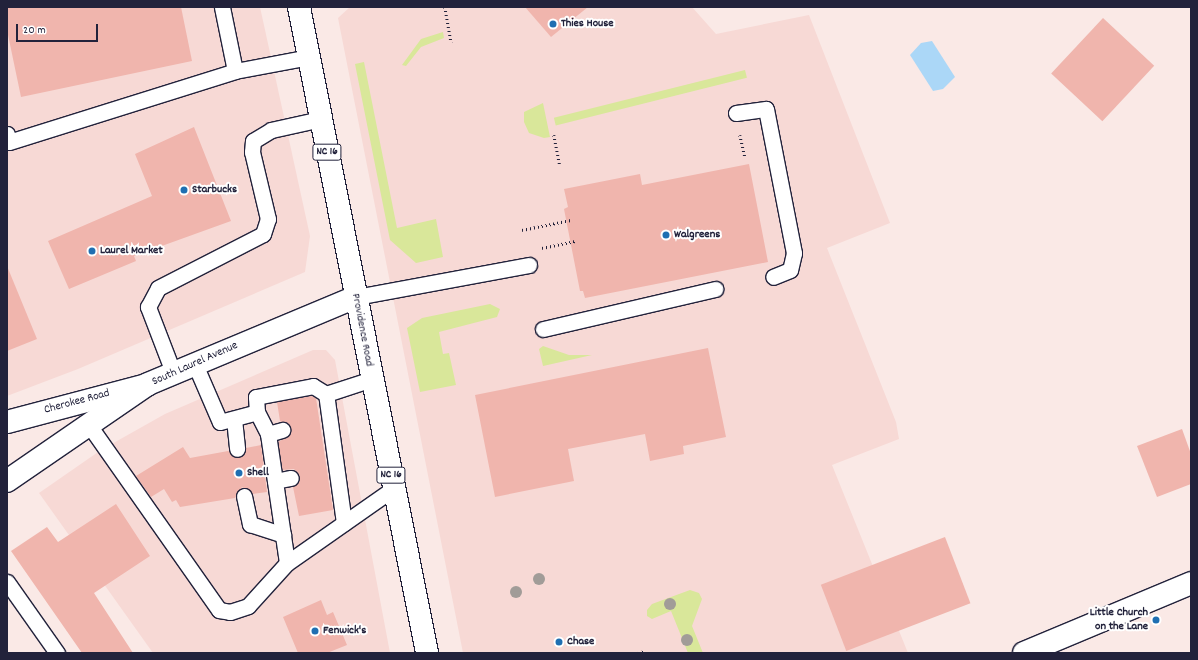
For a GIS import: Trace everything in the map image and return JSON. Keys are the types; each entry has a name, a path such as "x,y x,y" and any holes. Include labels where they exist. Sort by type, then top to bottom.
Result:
{"street":[{"name":"Providence Road","path":"299,7 427,653"},
{"name":"South Laurel Avenue","path":"7,481 148,384 194,362 356,298"},
{"name":"Cherokee Road","path":"7,422 148,384"},
{"path":"1024,653 1191,583"}],"lane":[{"path":"222,7 235,71"},
{"path":"7,134 9,142 235,71 309,57"},
{"path":"736,113 766,109 794,252 790,270 773,277"},
{"path":"173,372 148,308 158,288 263,234 268,219 252,152 253,141 271,130 321,118"},
{"path":"356,298 529,265"},
{"path":"543,329 715,289"},
{"path":"194,362 220,422 257,412"},
{"path":"287,564 275,481 275,432 257,412 256,397 313,386 326,394 372,379"},
{"path":"326,394 325,422 344,523"},
{"path":"234,419 237,450"},
{"path":"89,425 219,610 230,612 248,606 287,564 394,488"},
{"path":"275,481 291,478"},
{"path":"244,496 250,524 283,535"},
{"path":"7,582 57,653"}],"path":[{"path":"445,7 451,42"},
{"path":"554,135 560,165"},
{"path":"522,230 571,220"},
{"path":"534,249 575,241"},
{"path":"638,653 644,651"}],"shaded area":[{"path":"7,7 260,7 310,236 305,272 78,369 7,396"},
{"path":"350,7 692,7 716,34 809,15 890,223 827,248 896,422 899,439 832,465 908,653 463,653 338,18"},
{"path":"313,350 326,350 335,360 390,653 153,653 39,493 101,450 165,414"}],"green space":[{"path":"443,32 444,38 421,47 406,66 402,65 421,39"},
{"path":"364,62 397,228 436,219 443,257 416,263 390,240 355,64"},
{"path":"745,70 747,78 556,125 554,118"},
{"path":"543,103 550,137 544,138 529,133 524,122 524,112"},
{"path":"490,304 500,309 497,317 439,332 443,354 449,353 456,385 420,392 407,328 422,318"},
{"path":"543,346 569,355 592,355 543,366 539,349"},
{"path":"690,590 699,593 702,599 692,626 703,653 688,653 671,611 652,619 647,616 647,610 652,604"}],"water":[{"path":"932,41 955,77 943,89 933,91 910,55 921,43"}],"building":[{"path":"7,7 181,7 192,61 21,97 7,30"},
{"name":"Thies House","path":"525,7 588,7 551,37"},
{"path":"1103,18 1154,66 1102,121 1051,74"},
{"path":"194,127 231,221 134,256 136,261 69,289 48,241 152,196 135,154"},
{"name":"Walgreens","path":"749,164 768,262 585,298 583,291 580,291 564,209 568,207 564,189 640,174 642,185"},
{"path":"7,266 37,339 7,351"},
{"path":"708,348 726,437 683,446 684,454 650,461 645,434 568,449 574,481 495,497 475,395"},
{"name":"Shell","path":"311,396 316,398 333,510 299,516 293,487 300,476 294,469 282,470 278,442 289,436 291,428 280,421 277,402"},
{"path":"1182,429 1191,454 1191,484 1157,497 1137,446"},
{"path":"261,445 267,492 253,494 242,487 235,498 180,507 176,500 172,502 164,489 151,497 136,476 183,447 190,458 228,451 238,458 246,448"},
{"path":"116,504 150,556 94,593 133,653 82,653 11,551 47,527 58,542"},
{"path":"945,537 970,603 846,651 821,585"},
{"name":"Fenwick's","path":"321,600 327,615 333,612 347,645 327,653 298,653 283,617"}],"place":[{"name":"Thies House","path":"553,24"},
{"name":"Starbucks","path":"184,190"},
{"name":"Walgreens","path":"666,235"},
{"name":"Laurel Market","path":"92,251"},
{"name":"Shell","path":"239,473"},
{"name":"Little Church on the Lane","path":"1156,620"},
{"name":"Fenwick's","path":"315,631"},
{"name":"Chase","path":"559,642"}]}
